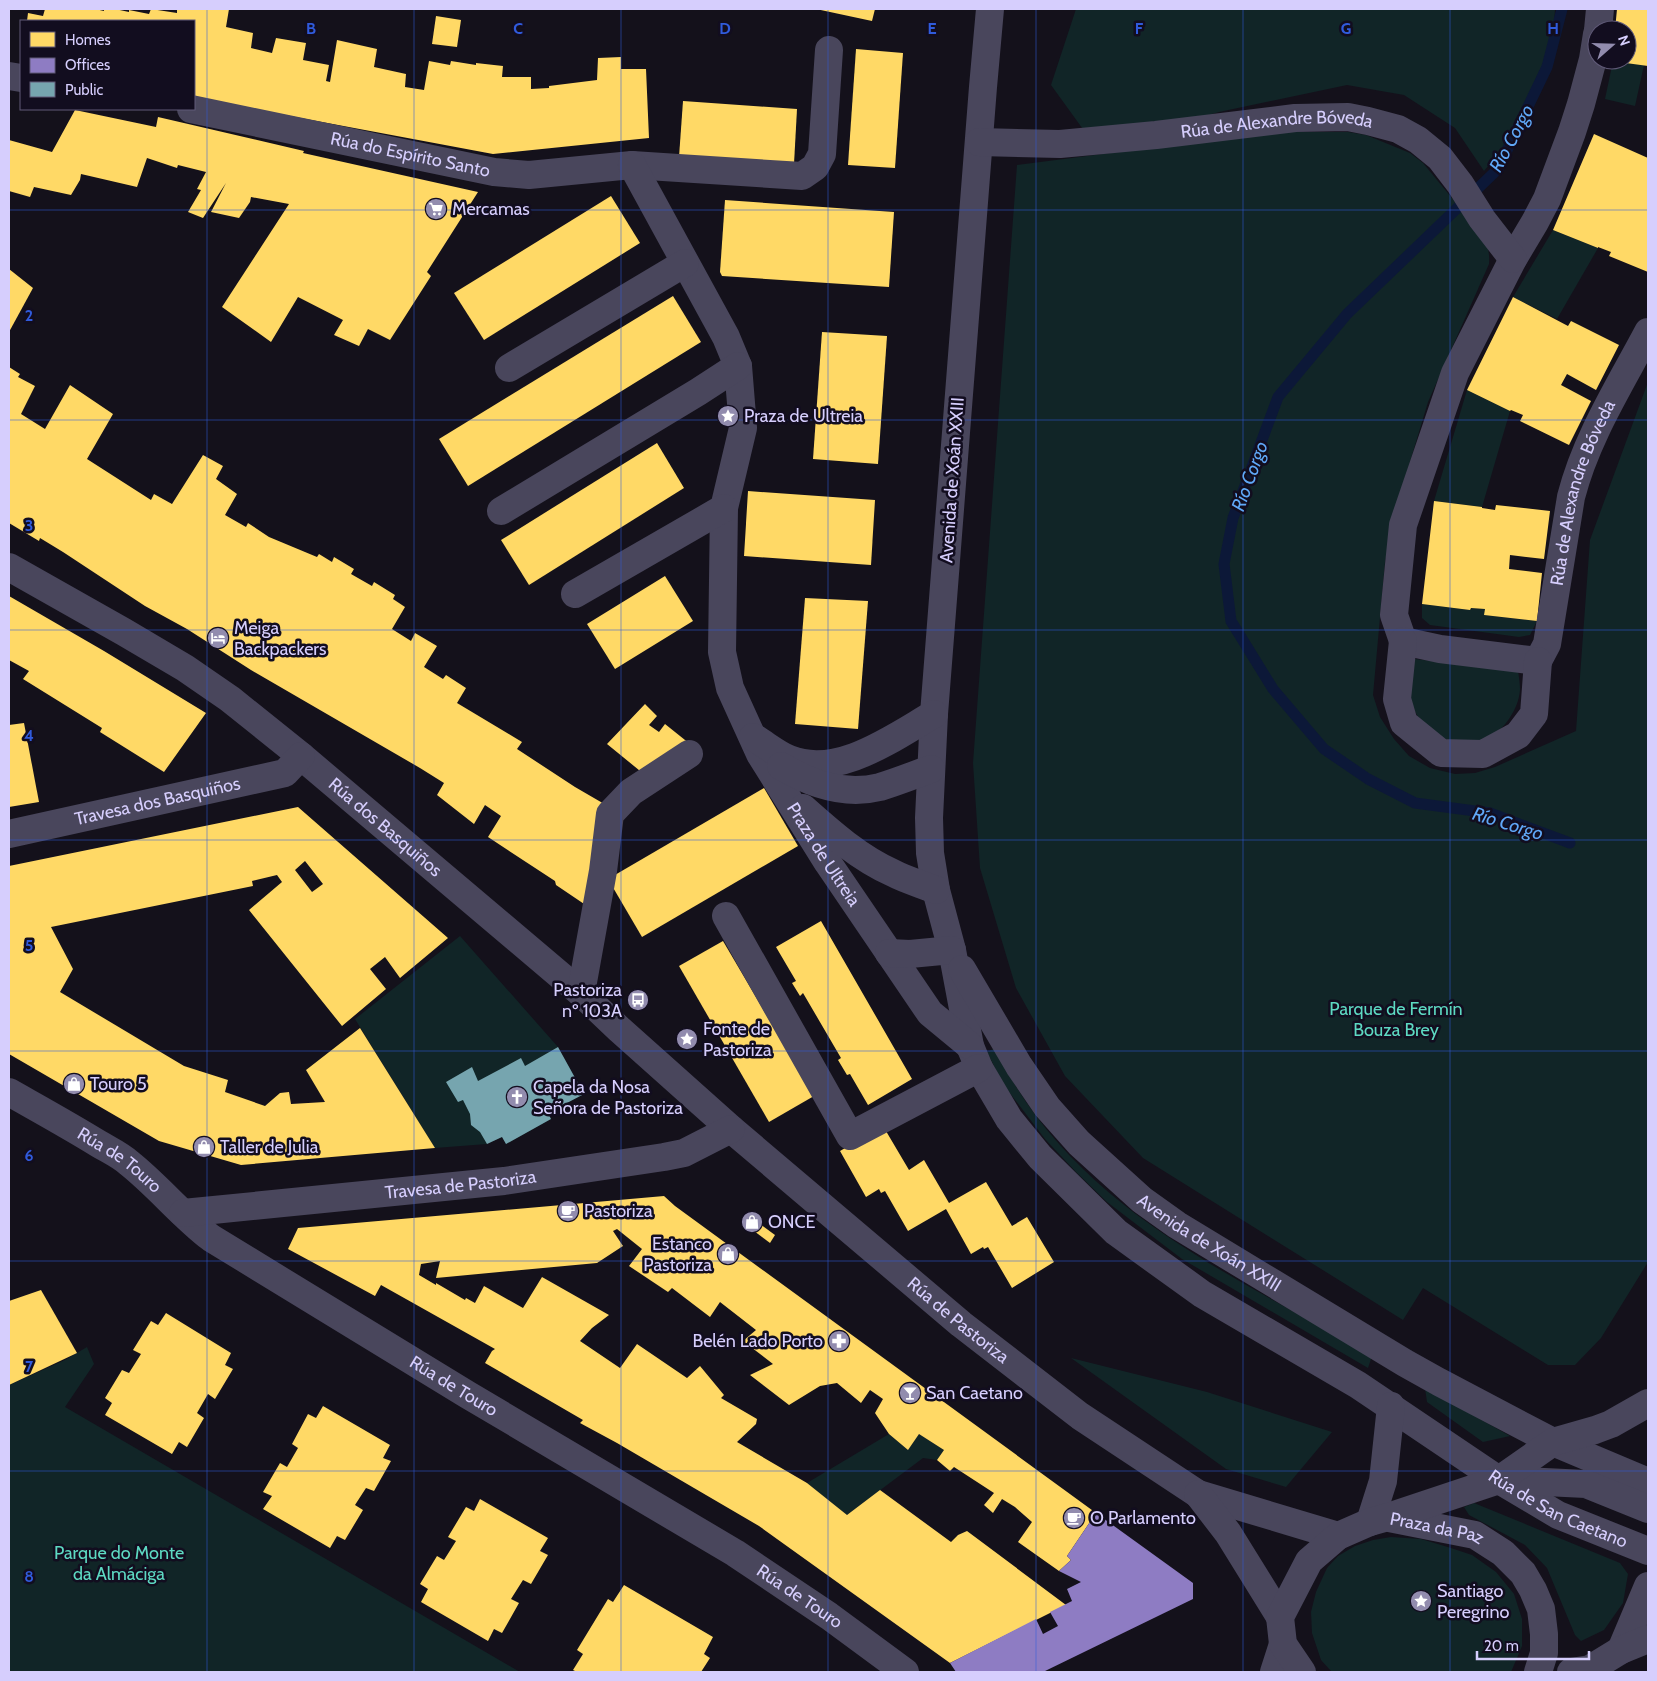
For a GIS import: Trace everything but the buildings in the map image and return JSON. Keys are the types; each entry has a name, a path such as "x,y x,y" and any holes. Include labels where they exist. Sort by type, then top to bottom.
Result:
{"street":[{"name":"Avenida de Xoán XXIII","path":"990,9 934,714 930,836 930,853 936,890 952,950 975,1057 1009,1119 1040,1157 1116,1232 1202,1294 1358,1385 1499,1480"},
{"path":"632,165 802,176 815,167 822,154 830,50"},
{"name":"Rúa de Alexandre Bóveda","path":"1590,70 1566,149 1547,199 1536,222 1513,260 1455,373 1403,525 1394,614 1403,641 1397,699 1404,722 1441,753 1483,754 1518,735 1534,714 1538,661 1547,644 1571,497 1576,478 1593,435 1648,332"},
{"name":"Rúa do Espírito Santo","path":"195,110 494,172 529,175 632,165"},
{"name":"Rúa de Alexandre Bóveda","path":"979,142 1060,144 1165,134 1295,118 1348,118 1368,121 1398,129 1418,140 1440,158 1513,260"},
{"name":"Praza de Ultreia","path":"632,165 726,336 738,366 743,428 724,508 722,652 730,688 756,745 828,863 930,1013 975,1057"},
{"path":"509,368 685,263"},
{"path":"501,511 690,398 738,366"},
{"path":"575,594 724,508"},
{"name":"Rúa dos Basquiños","path":"9,567 185,668 230,699 301,756 582,993 619,1029 731,1129"},
{"path":"1403,641 1440,650 1538,661"},
{"path":"756,745 789,759 808,764 831,764 858,756 934,714"},
{"name":"Praza de Ultreia","path":"756,745 814,784 836,790 879,787 931,769"},
{"path":"582,993 604,871 610,814 631,792 689,754"},
{"name":"Travesa dos Basquiños","path":"9,834 285,773 301,756"},
{"path":"784,792 852,849 892,873 936,890"},
{"path":"726,916 850,1136 975,1057"},
{"name":"Avenida de Xoán XXIII","path":"952,950 983,1007 1047,1107 1079,1143 1142,1200 1177,1225 1405,1363 1553,1442"},
{"path":"889,953 910,954 952,950"},
{"name":"Rúa de Touro","path":"9,1092 126,1161 145,1176 182,1213 211,1238 735,1553 829,1616 905,1672"},
{"name":"Travesa de Pastoriza","path":"182,1213 504,1181 664,1157 684,1152 731,1129"},
{"name":"Rúa de Pastoriza","path":"731,1129 961,1324 1080,1416 1198,1494 1338,1536"},
{"path":"1391,1406 1379,1520 1499,1480 1553,1442 1612,1424 1648,1403"},
{"path":"1553,1442 1648,1482"},
{"name":"Rúa de San Caetano","path":"1499,1480 1586,1484 1648,1509"},
{"name":"Rúa de San Caetano","path":"1499,1480 1558,1515 1648,1551"},
{"name":"Rúa de Pastoriza","path":"1198,1494 1228,1533 1280,1618"},
{"name":"Praza da Paz","path":"1280,1618 1309,1561 1338,1536 1379,1520 1475,1535 1503,1553 1523,1572 1533,1590 1541,1609 1544,1634 1544,1653 1538,1672"},
{"path":"1621,1650 1648,1586"},
{"path":"1274,1672 1283,1644 1280,1618"},
{"path":"1571,1672 1590,1669 1621,1650 1648,1639"},
{"path":"1283,1644 1302,1672"}],"green space":[{"path":"1076,9 1555,9 1554,24 1542,66 1504,147 1484,171 1455,128 1404,95 1347,85 1219,112 1178,124 1085,132 1051,85"},
{"path":"1637,64 1644,65 1635,106 1605,99 1611,70 1637,70"},
{"name":"Parque de Fermín Bouza Brey","path":"1274,132 1348,132 1366,135 1410,153 1423,163 1480,232 1488,251 1489,264 1428,402 1400,495 1385,562 1373,695 1380,717 1394,739 1409,756 1430,768 1455,774 1475,773 1495,767 1576,731 1590,540 1648,382 1648,1262 1601,1338 1575,1365 1548,1365 1423,1288 1403,1320 1143,1158 1065,1076 1016,988 980,868 973,763 1017,165"},
{"path":"1553,230 1598,248 1557,319 1513,297"},
{"path":"1467,390 1510,411 1482,507 1434,501"},
{"path":"1422,604 1470,610 1471,608 1485,609 1484,615 1537,621 1530,635 1519,637 1430,625 1422,618"},
{"path":"1415,659 1518,671 1520,690 1518,702 1509,719 1495,734 1478,741 1461,743 1444,738 1429,729 1417,715 1410,697 1409,677"},
{"path":"460,936 558,1047 584,1094 548,1112 551,1119 506,1144 502,1137 487,1144 435,1148 355,1019"},
{"path":"995,1048 1027,1103 1066,1151 1110,1193 1158,1230 1210,1264 1372,1356 1368,1368 1182,1259 1107,1202 1045,1139 1003,1084 987,1052"},
{"name":"Parque do Monte da Almáciga","path":"87,1347 94,1364 65,1407 520,1672 9,1672 9,1385 65,1360"},
{"path":"1071,1358 1207,1392 1332,1432 1286,1487 1226,1469"},
{"path":"1425,1388 1510,1436 1483,1442 1427,1402"},
{"path":"889,1434 908,1450 919,1434 944,1450 937,1460 923,1458 847,1515 807,1483"},
{"path":"1474,1503 1620,1563 1628,1574 1623,1603 1604,1630 1581,1641 1575,1635 1547,1568 1525,1545 1469,1515 1464,1507"},
{"path":"1391,1537 1421,1539 1472,1555 1496,1572 1514,1594 1522,1619 1522,1646 1511,1672 1332,1672 1321,1660 1312,1633 1311,1612 1316,1592 1327,1568 1338,1556 1355,1546"}],"waterway":[{"name":"Río Corgo","path":"1562,9 1547,67 1498,169 1347,314 1278,397 1233,518 1224,564 1231,621 1273,689 1324,749 1368,779 1415,803 1490,813 1570,843"}],"place":[{"name":"Mercamas","path":"436,209"},
{"name":"Praza de Ultreia","path":"728,416"},
{"name":"Meiga Backpackers","path":"218,638"},
{"name":"Pastoriza nº 103A","path":"638,1000"},
{"name":"Fonte de Pastoriza","path":"687,1039"},
{"name":"Touro 5","path":"74,1084"},
{"name":"Capela da Nosa Señora de Pastoriza","path":"517,1097"},
{"name":"Taller de Julia","path":"204,1147"},
{"name":"Pastoriza","path":"568,1211"},
{"name":"ONCE","path":"752,1222"},
{"name":"Estanco Pastoriza","path":"728,1254"},
{"name":"Belén Lado Porto","path":"839,1341"},
{"name":"San Caetano","path":"910,1393"},
{"name":"O Parlamento","path":"1074,1518"},
{"name":"Santiago Peregrino","path":"1421,1601"}]}
